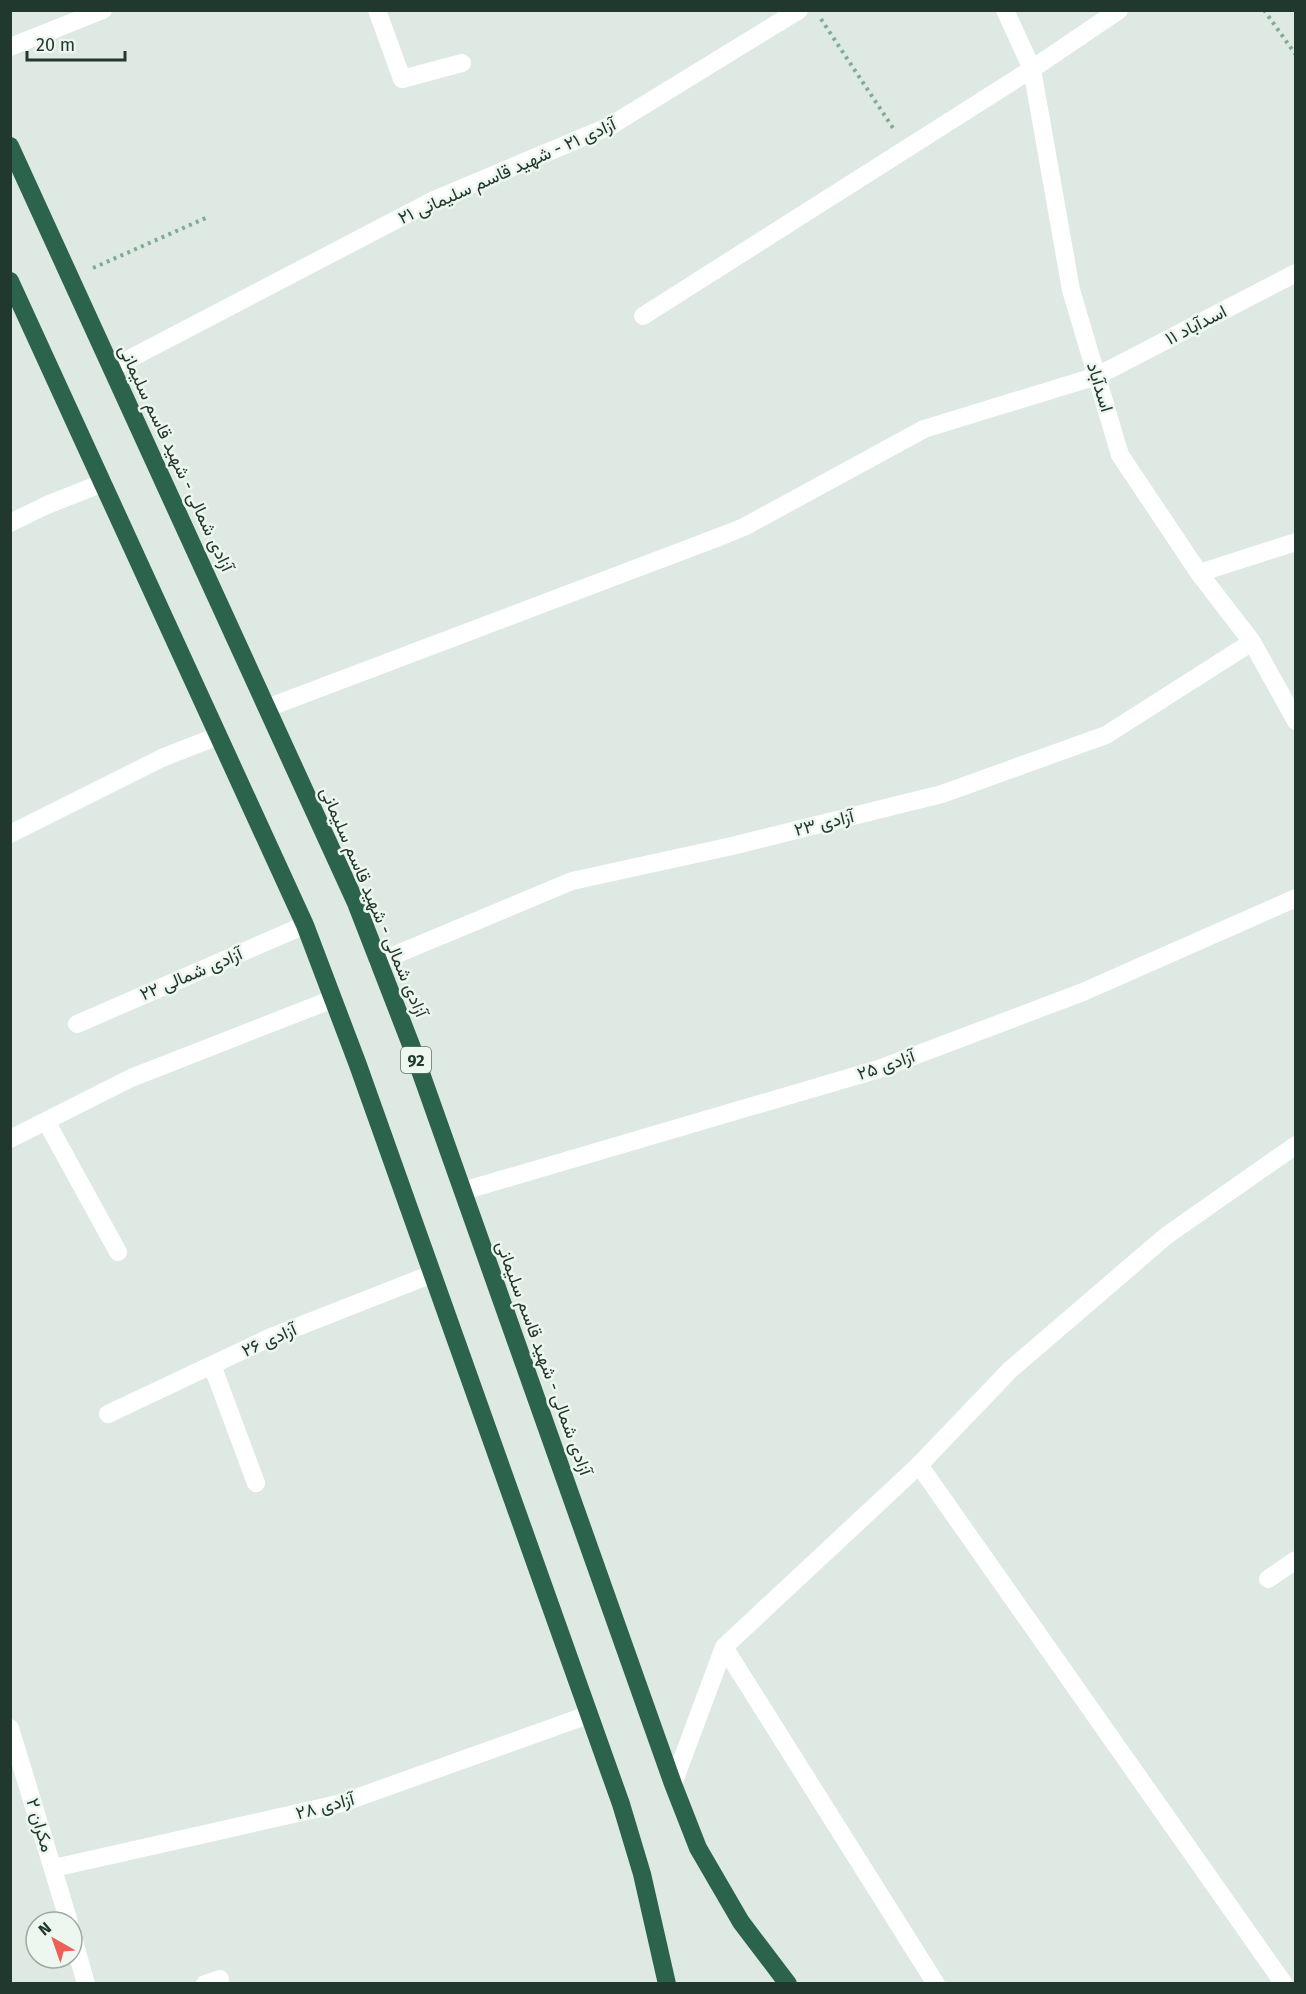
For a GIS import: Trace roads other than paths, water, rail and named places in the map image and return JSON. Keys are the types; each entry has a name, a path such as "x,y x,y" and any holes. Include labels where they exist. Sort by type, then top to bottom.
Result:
{"highway":[{"name":"آزادی شمالی - شهید قاسم سلیمانی","path":"10,146 356,903 411,1045 673,1784 698,1848 735,1913 788,1983"},
{"path":"10,281 304,925 333,999 621,1804 642,1874 667,1983"}],"street":[{"path":"10,47 103,10"},
{"path":"377,10 402,79 462,63"},
{"name":"آزادی ۲۱ - شهید قاسم سلیمانی ۲۱","path":"112,368 434,200 610,126 799,10"},
{"name":"اسدآباد","path":"1005,10 1032,69 1071,290 1120,456 1199,573 1252,642 1296,721"},
{"path":"643,316 1032,69 1119,10"},
{"name":"اسدآباد ۱۱","path":"267,708 744,527 924,429 1097,376 1296,273"},
{"path":"10,523 47,505 103,483"},
{"path":"1199,573 1296,542"},
{"name":"آزادی ۲۳","path":"378,962 572,881 732,846 942,794 1106,735 1252,642"},
{"path":"10,834 162,758 218,736"},
{"name":"آزادی ۲۵","path":"463,1191 879,1069 1083,992 1296,898"},
{"name":"آزادی شمالی ۲۲","path":"77,1024 304,925"},
{"path":"10,1139 131,1078 333,999"},
{"path":"46,1121 118,1252"},
{"path":"673,1784 724,1647 919,1465 1011,1370 1166,1236 1296,1145"},
{"name":"آزادی ۲۶","path":"108,1414 269,1338 432,1274"},
{"path":"212,1365 256,1483"},
{"path":"919,1465 1284,1983"},
{"path":"1268,1580 1296,1560"},
{"path":"724,1647 936,1983"},
{"name":"آزادی ۲۸","path":"54,1868 342,1803 588,1714"},
{"name":"مکران ۲","path":"11,1734 66,1910"}]}
